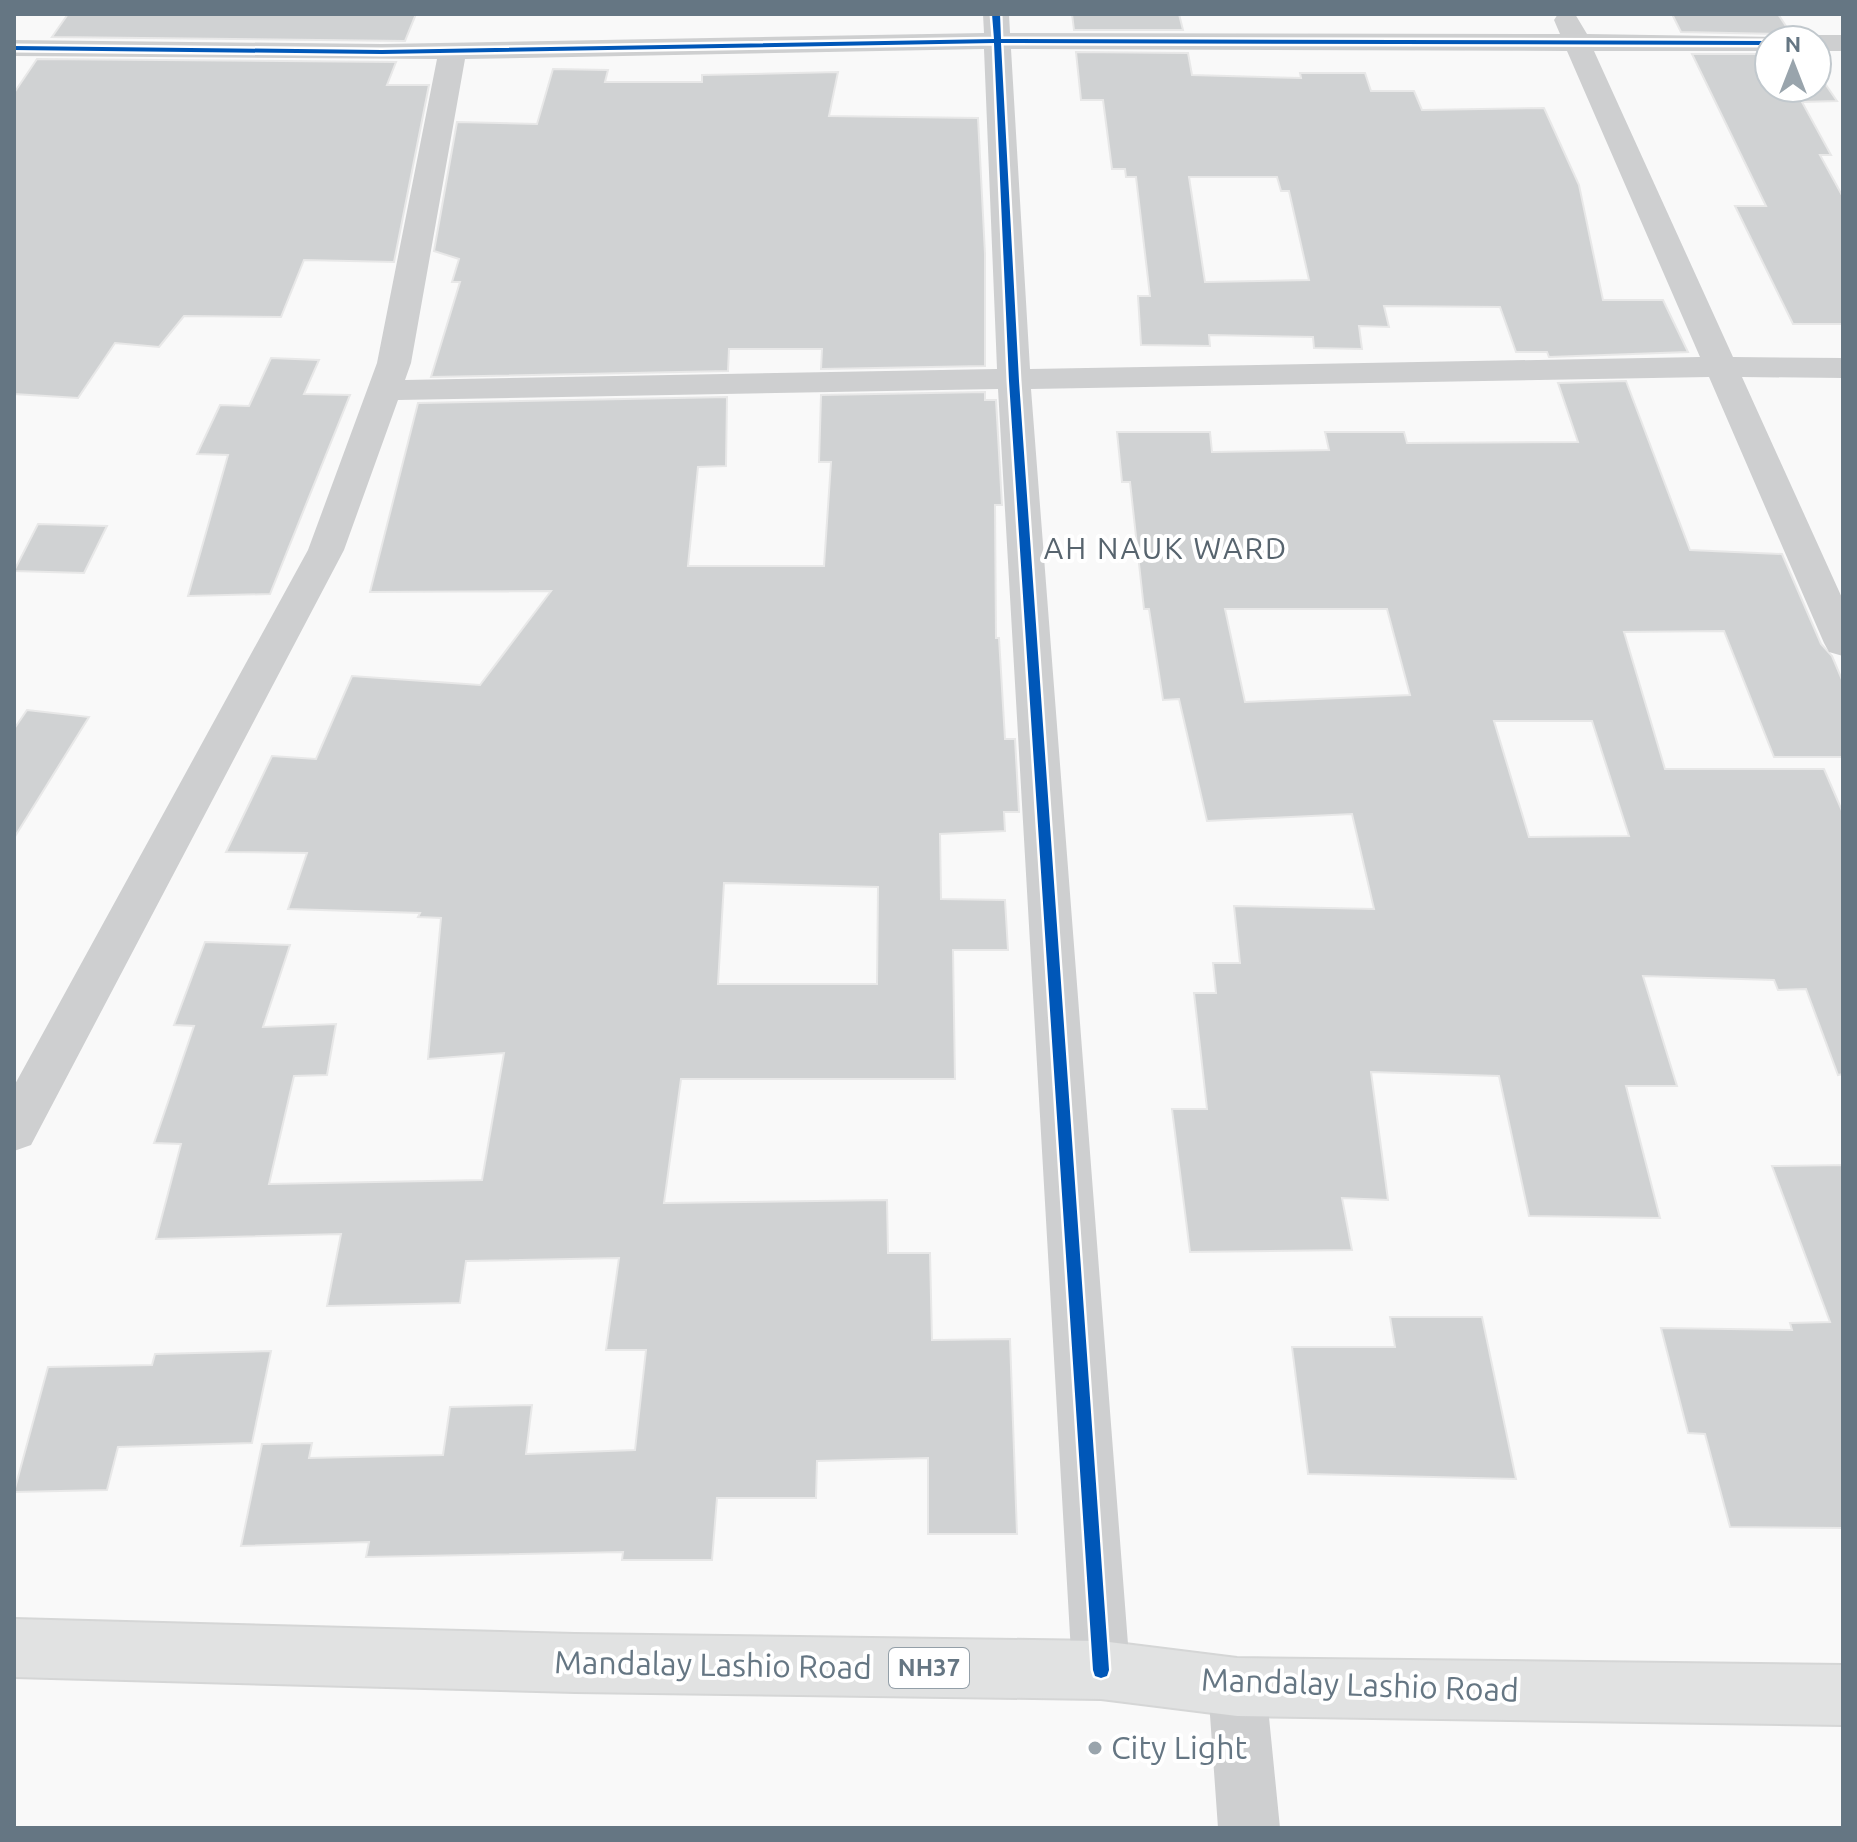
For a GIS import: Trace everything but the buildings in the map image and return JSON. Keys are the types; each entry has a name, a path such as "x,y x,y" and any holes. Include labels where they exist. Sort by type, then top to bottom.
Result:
{"highway":[{"name":"Mandalay Lashio Road","path":"14,1648 544,1663 1101,1670 1237,1687 1843,1695"}],"street":[{"path":"1564,14 1843,643"},
{"path":"996,28 1014,381 1101,1670"},
{"path":"14,48 382,52 996,28 1578,44 1753,43"},
{"path":"14,1131 326,550 394,363 453,49"},
{"path":"385,390 1721,367 1843,368"},
{"path":"1237,1687 1249,1828"}],"cycle path":[{"path":"996,14 1014,381 1101,1670"},
{"path":"14,48 382,52 997,41 1753,43"}],"place":[{"name":"City Light","path":"1095,1748"}],"district":[{"name":"AH NAUK WARD","path":"1166,549"}]}
